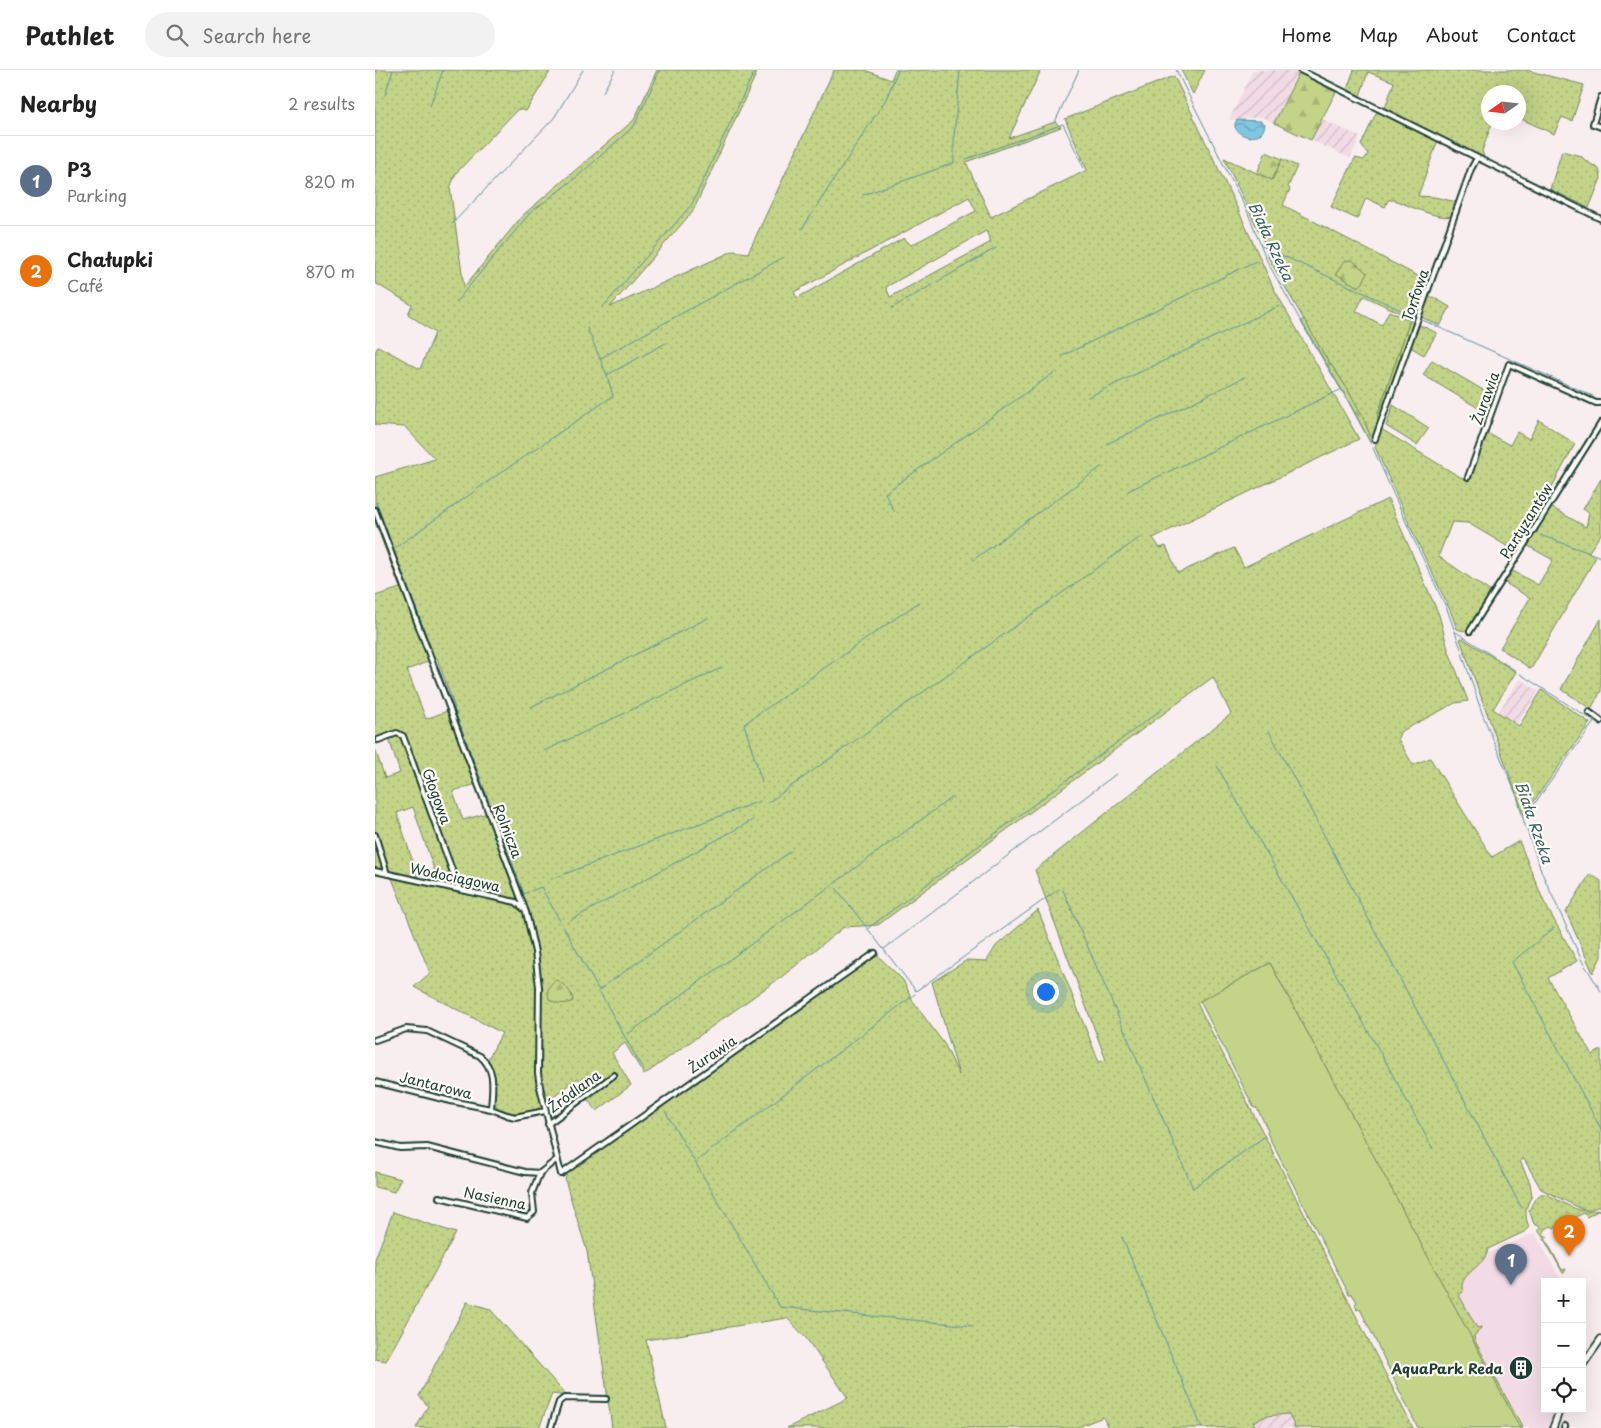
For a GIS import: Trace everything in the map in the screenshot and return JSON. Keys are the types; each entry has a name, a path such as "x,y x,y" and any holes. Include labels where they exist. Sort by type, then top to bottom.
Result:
{"main road":[{"path":"1586,1360 1601,1339"},
{"path":"1553,1428 1558,1413"}],"street":[{"path":"1300,70 1601,219"},
{"path":"1601,97 1593,124 1601,127"},
{"name":"Torfowa","path":"1375,439 1471,169 1477,158"},
{"name":"Żurawia","path":"1468,476 1509,364 1596,403 1601,403"},
{"name":"Partyzantów","path":"1470,631 1601,423"},
{"name":"Rolnicza","path":"375,510 527,912 539,986 538,1073 545,1111 561,1174"},
{"path":"1589,712 1601,721"},
{"name":"Głogowa","path":"378,740 397,733 403,736 459,889"},
{"path":"375,835 387,874"},
{"name":"Wodociągowa","path":"375,871 517,902 527,912"},
{"name":"Żurawia","path":"561,1174 875,954"},
{"name":"Jantarowa","path":"375,1040 406,1029 427,1031 480,1056 491,1071 491,1109"},
{"name":"Źródlana","path":"548,1124 614,1075"},
{"name":"Jantarowa","path":"375,1082 515,1116 545,1111"},
{"path":"375,1142 408,1149 418,1146 525,1172 540,1173 557,1160"},
{"name":"Nasienna","path":"439,1197 527,1218 534,1212 532,1192 540,1173"},
{"path":"551,1427 559,1402 564,1398 606,1399"}],"shaded area":[{"path":"1253,70 1291,70 1299,73 1274,123 1262,117 1229,120"},
{"path":"1322,119 1360,137 1350,158 1311,140"},
{"path":"1520,679 1539,691 1517,724 1498,712"},
{"path":"1535,1233 1560,1278 1541,1278 1541,1413 1554,1413 1548,1428 1521,1428 1438,1275"},
{"path":"1289,1414 1295,1428 1256,1428 1253,1422 1267,1416"}],"green space":[{"path":"375,70 551,70 526,111 518,109 456,173 450,188 464,287 523,215 634,120 657,70 758,70 693,211 610,307 733,251 748,253 834,70 865,70 891,80 895,70 1041,70 1009,138 1055,122 1061,127 966,162 991,217 1087,170 1065,119 1174,76 1274,289 1359,439 1153,538 1160,548 1166,546 1178,573 1234,548 1244,567 1388,499 1439,615 1448,649 1468,701 1455,703 1400,732 1398,739 1413,765 1430,758 1492,857 1519,841 1544,902 1577,961 1548,978 1592,1055 1601,1050 1601,1205 1591,1210 1584,1210 1541,1189 1524,1159 1520,1161 1530,1183 1532,1196 1526,1211 1529,1227 1524,1232 1488,1249 1482,1261 1467,1275 1462,1286 1463,1292 1459,1295 1477,1328 1481,1327 1474,1336 1475,1341 1523,1428 1519,1428 1270,963 1197,1003 1413,1428 1295,1428 1289,1414 1266,1416 1253,1422 1256,1428 1108,1428 1103,1417 1075,1428 787,1428 848,1398 806,1338 787,1318 646,1340 666,1428 612,1428 587,1251 565,1180 567,1172 875,953 903,980 914,1003 945,1045 959,1075 932,982 967,960 987,961 996,946 1038,910 1099,1062 1106,1060 1035,870 1231,714 1213,677 878,925 844,927 784,975 644,1075 625,1043 612,1053 631,1085 597,1111 584,1095 588,1092 578,1078 532,1111 514,1113 498,1109 493,1097 492,1071 488,1059 502,1033 414,987 430,973 389,871 375,868 375,749 385,778 400,773 389,739 375,744 375,596 400,588 375,522 375,477 435,459 405,427 375,425 375,353 378,346 420,369 435,333 408,314 412,305 375,283","holes":["969,197 976,211 911,245 904,238 797,298 794,292","986,231 991,242 890,297 886,287","437,658 455,708 426,719 407,670","480,783 491,812 463,820 453,791","413,807 440,888 420,884 397,813"]},
{"path":"1181,70 1205,70 1193,94"},
{"path":"1354,70 1526,70 1584,85 1572,121 1562,117 1554,134 1526,121 1526,85 1481,85 1481,130 1490,130 1482,151 1484,157 1385,108 1394,82 1368,72 1360,96 1347,89"},
{"path":"1299,73 1336,92 1311,140 1274,123"},
{"path":"1381,112 1438,140 1418,196 1457,202 1452,216 1446,217 1431,214 1394,200 1388,200 1385,207 1366,198 1357,219 1331,207 1355,158 1364,160 1368,154 1361,145 1376,113"},
{"path":"1562,151 1581,156 1599,169 1601,178 1589,208 1550,189"},
{"path":"1266,152 1282,159 1272,180 1257,173"},
{"path":"1224,158 1272,180 1282,159 1297,166 1283,205 1429,282 1417,316 1414,315 1411,318 1364,296 1356,311 1382,325 1389,311 1410,320 1378,414 1378,428 1372,440 1362,415 1345,385 1323,353 1269,259 1263,240"},
{"path":"1352,260 1367,273 1363,283 1358,287 1336,274 1344,261"},
{"path":"1429,297 1433,297 1450,307 1440,326 1421,317"},
{"path":"1304,319 1362,415 1372,440 1370,442 1348,400 1301,321"},
{"path":"1410,320 1415,324 1378,428 1378,414"},
{"path":"1420,325 1437,333 1424,355 1410,347"},
{"path":"1432,360 1495,397 1490,411 1485,412 1423,375"},
{"path":"1393,405 1429,428 1417,445 1386,426"},
{"path":"1539,420 1575,444 1517,552 1468,523 1452,522 1438,557 1491,592 1468,628 1464,631 1457,629 1375,447 1381,429 1460,477 1471,479 1487,433 1510,445 1517,432 1529,439"},
{"path":"1601,479 1601,534 1588,553 1596,557 1531,669 1500,648 1530,598 1505,583 1513,571 1538,585 1553,560 1528,546 1551,507 1586,527 1589,513 1583,509"},
{"path":"1601,619 1601,691 1591,709 1561,689"},
{"path":"1462,638 1516,672 1493,709 1519,726 1542,690 1590,723 1524,815 1460,639"},
{"path":"1590,874 1601,881 1601,957 1593,973 1566,912"},
{"path":"1270,963 1520,1428 1418,1428 1360,1309 1357,1310 1355,1304 1357,1302 1352,1294 1349,1294 1267,1133 1268,1130 1257,1108 1254,1108 1200,1001"},
{"path":"556,980 567,989 573,1001 561,1003 549,999 549,988"},
{"path":"375,1172 401,1179 394,1192 375,1187"},
{"path":"1541,1194 1546,1194 1580,1210 1594,1211 1601,1209 1587,1217 1584,1213 1554,1228 1552,1226 1544,1229 1542,1234 1548,1237 1545,1238 1562,1270 1566,1269 1564,1273 1563,1273 1538,1230 1539,1226 1534,1224 1529,1210 1535,1199"},
{"path":"393,1212 456,1233 386,1361 375,1359 375,1259"},
{"path":"467,1302 490,1309 567,1396 552,1394 539,1428 416,1428 428,1406 419,1396"}],"water":[{"path":"1237,120 1260,121 1265,124 1258,135 1252,137 1240,133 1236,129"}],"waterway":[{"path":"385,95 393,70"},
{"path":"430,106 443,70"},
{"path":"452,224 554,118 583,70"},
{"path":"603,92 615,70"},
{"path":"456,302 530,213 578,176 634,126 660,70"},
{"path":"603,307 692,204 755,70"},
{"path":"802,229 886,99 898,70"},
{"path":"863,195 954,163 954,137 960,70"},
{"path":"1055,122 1079,70"},
{"name":"Biała Rzeka","path":"1176,70 1248,213 1267,261 1371,444"},
{"path":"966,159 1063,124 1084,168"},
{"path":"1262,246 1416,317"},
{"path":"892,308 996,248"},
{"path":"599,359 784,257"},
{"path":"1062,356 1256,261"},
{"path":"1088,397 1279,306"},
{"path":"1420,319 1593,396"},
{"path":"587,328 607,375 666,343"},
{"path":"894,511 885,493 1055,372"},
{"path":"477,489 613,396 607,375"},
{"path":"1107,444 1245,377"},
{"path":"1128,491 1340,390"},
{"name":"Biała Rzeka","path":"1373,448 1447,609 1461,649"},
{"path":"973,560 1101,467"},
{"path":"395,548 475,491"},
{"path":"376,502 524,894 528,892"},
{"path":"1540,535 1601,557"},
{"path":"769,802 1139,538"},
{"path":"762,782 744,724 919,602"},
{"path":"531,707 708,618"},
{"path":"1456,632 1516,671"},
{"name":"Biała Rzeka","path":"1462,653 1482,713 1518,799 1542,873 1582,961 1601,991"},
{"path":"544,751 721,668"},
{"path":"1520,674 1589,718"},
{"path":"867,929 1162,709"},
{"path":"1590,709 1601,716"},
{"path":"1591,720 1601,726"},
{"path":"1524,818 1594,722"},
{"path":"1269,731 1521,1207"},
{"path":"1217,766 1383,1057 1433,1149"},
{"path":"884,949 1116,774"},
{"path":"628,1034 951,798"},
{"path":"551,879 760,801"},
{"path":"571,920 753,820"},
{"path":"599,990 791,851"},
{"path":"531,891 541,887 644,1071"},
{"path":"836,888 916,991 1059,889"},
{"path":"1063,890 1193,1188 1264,1137"},
{"path":"1554,928 1512,962 1601,1129"},
{"path":"698,1160 915,994"},
{"path":"665,1111 780,1307 973,1326"},
{"path":"1122,1237 1202,1428"}],"place":[{"name":"Chałupki","path":"1569,1256"},
{"name":"P3","path":"1511,1285"},
{"name":"AquaPark Reda","path":"1521,1368"}]}
